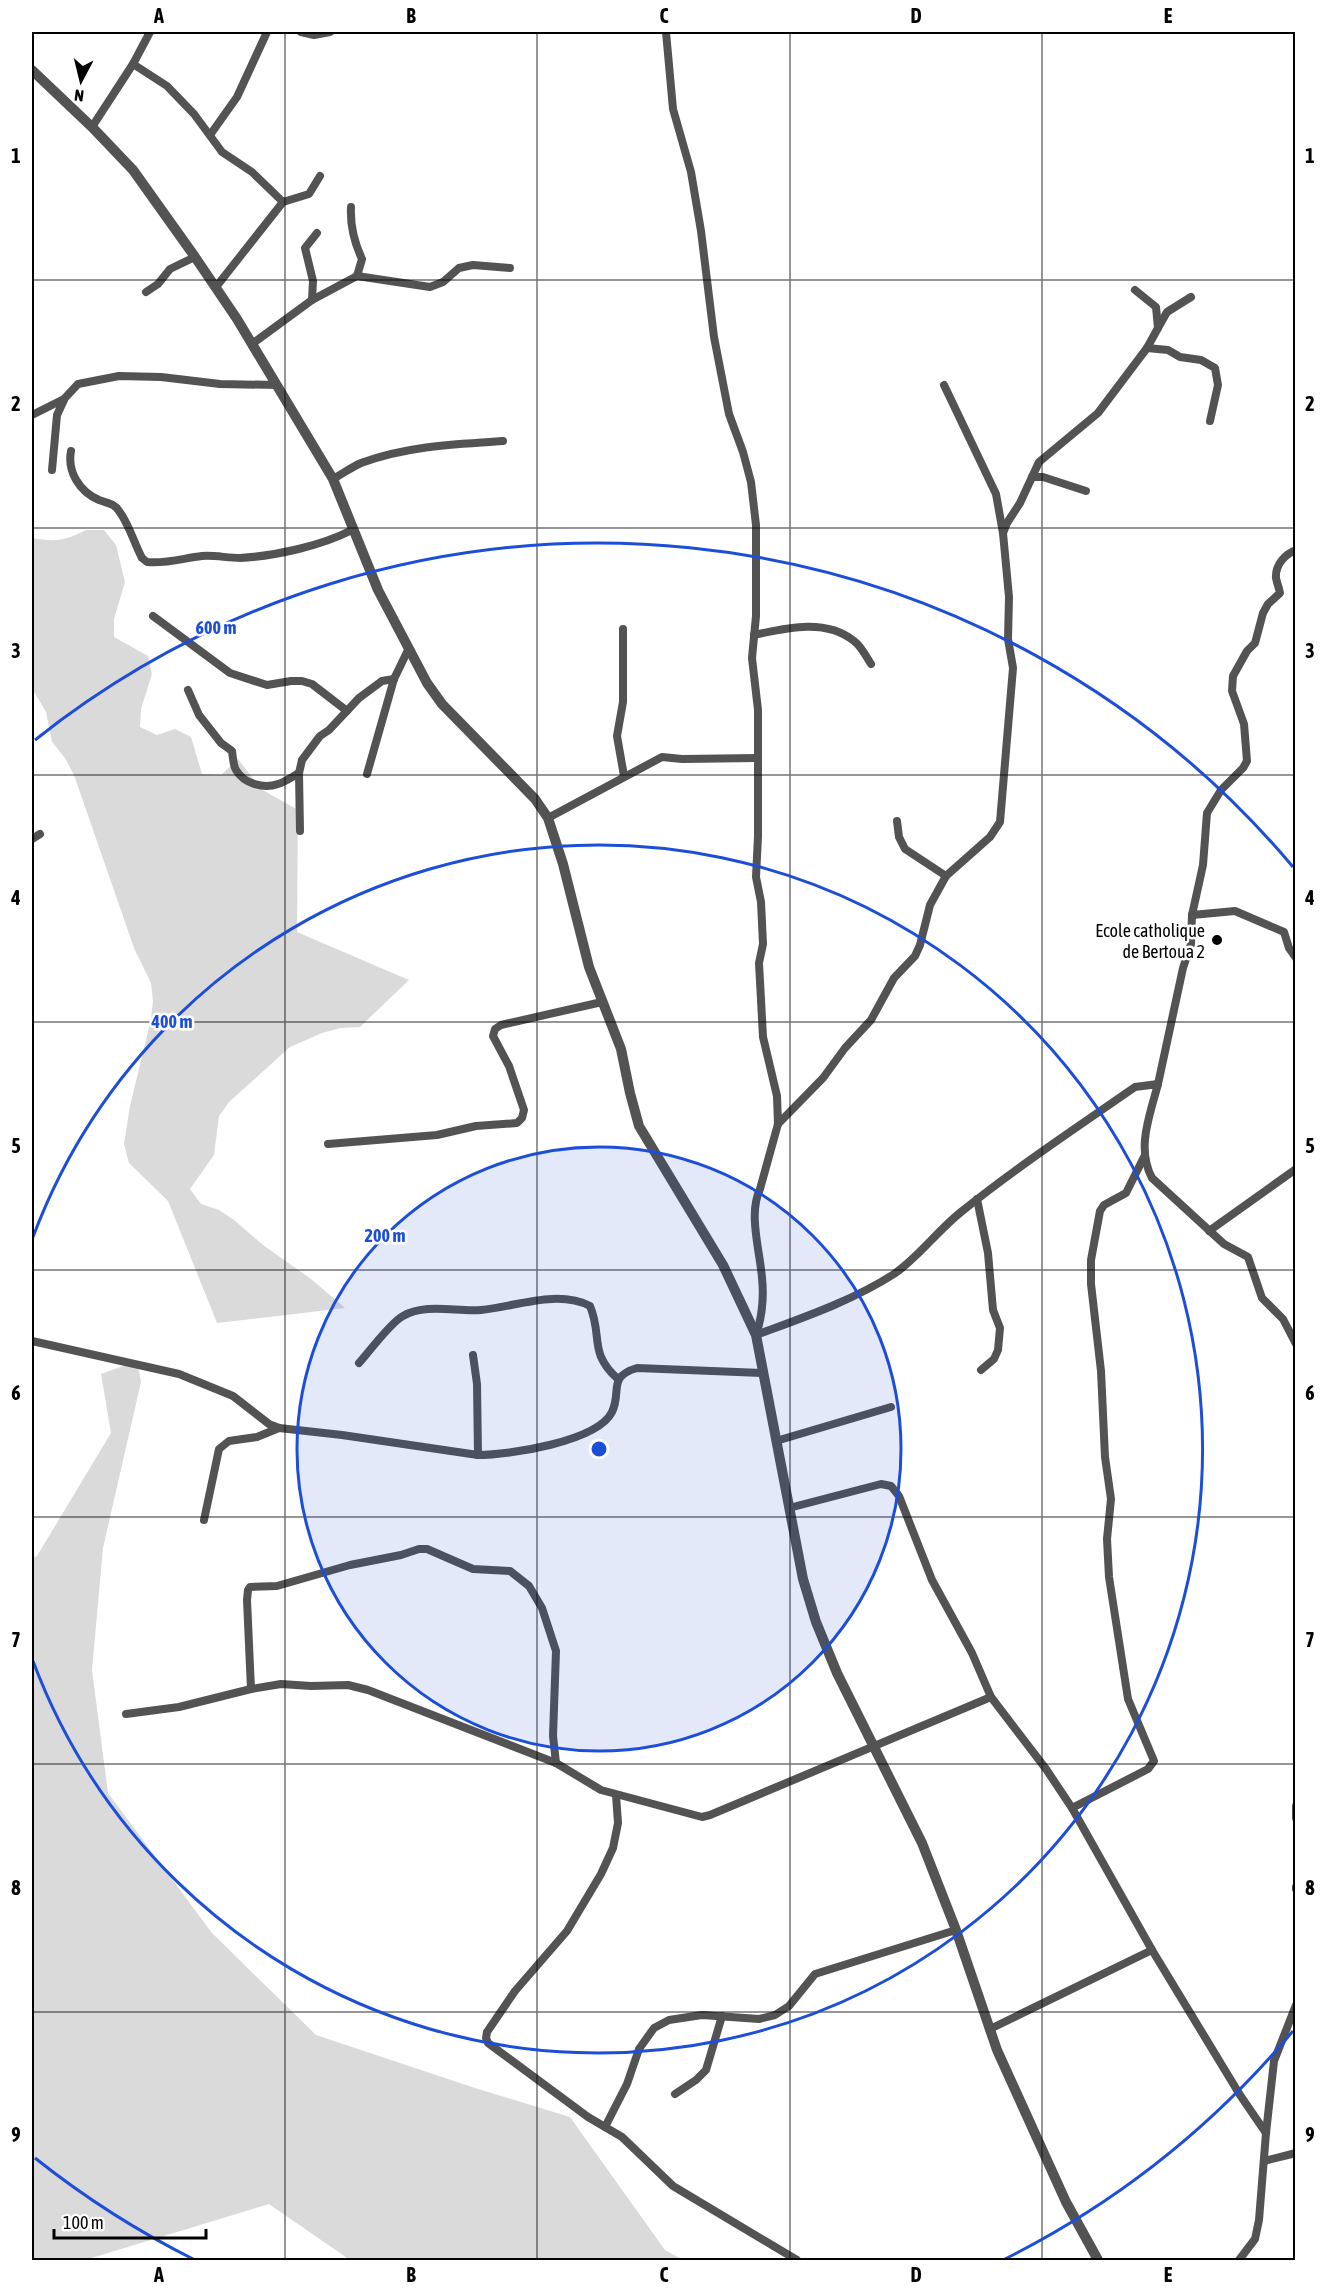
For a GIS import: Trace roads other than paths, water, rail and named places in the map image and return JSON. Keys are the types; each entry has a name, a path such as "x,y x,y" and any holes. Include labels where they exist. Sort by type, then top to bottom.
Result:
{"street":[{"path":"92,127 133,64 150,32"},
{"path":"210,135 237,97 267,32"},
{"path":"301,32 314,35 330,32"},
{"path":"666,32 673,109 690,172 714,338 729,414 751,482 756,525 752,658 758,710 756,877 761,902 763,944 759,963 763,1037 777,1096 778,1124 760,1189 755,1199 754,1211 762,1281 761,1320 756,1335"},
{"path":"133,64 167,86 194,114 222,152 252,172 284,202"},
{"path":"32,70 133,170 216,287 333,479 378,590 427,684 468,733 500,761 528,791 548,818 563,864 589,967 621,1049 639,1126 723,1265 756,1335 802,1579 816,1622 837,1673 922,1843 956,1930 997,2050 1066,2202 1098,2260"},
{"path":"216,287 284,202 309,194 320,176"},
{"path":"351,207 350,220 362,259 357,276"},
{"path":"312,300 313,281 305,248 317,233"},
{"path":"146,292 158,284 170,269 195,257"},
{"path":"252,344 312,300 357,276 430,287 442,282 459,268 473,265 510,268"},
{"path":"1135,290 1156,307 1158,328"},
{"path":"1003,533 1039,462 1098,413 1147,348 1167,312 1191,297"},
{"path":"1147,348 1168,350 1180,357 1201,360 1215,368 1218,386 1210,422"},
{"path":"52,471 57,415 64,399 78,384 119,376 161,377 219,384 277,385"},
{"path":"778,1124 824,1078 845,1048 871,1020 894,978 915,956 930,904 946,876 990,837 1000,822 1003,807 1008,714 1014,668 1008,639 1009,597 1003,533 996,494 944,385"},
{"path":"32,415 64,399"},
{"path":"333,479 361,464 396,453 442,444 503,441"},
{"path":"70,451 72,470 80,486 93,497 114,505 142,558 147,562 176,561 201,556 239,558 256,556 333,540 352,530"},
{"path":"1032,477 1043,477 1086,491"},
{"path":"1296,550 1284,557 1277,570 1276,578 1280,593 1268,604 1263,613 1255,643 1247,651 1233,676 1232,692 1244,724 1247,761 1244,768 1221,790 1207,813 1203,865 1192,915 1191,944 1183,968 1145,1136 1144,1156 1152,1178 1224,1244 1248,1257 1262,1298 1283,1319 1296,1344"},
{"path":"153,616 230,673 267,685 291,681 312,684 347,711"},
{"path":"754,635 791,627 820,627 842,632 856,642 871,664"},
{"path":"623,629 623,702 617,736 624,776"},
{"path":"367,774 394,679 409,648"},
{"path":"300,831 299,773 302,760 320,736 329,730 359,698 382,681 394,679"},
{"path":"188,690 201,718 221,743 232,751 235,769 243,778 254,784 270,786 282,783 299,773"},
{"path":"548,818 662,757 758,758"},
{"path":"897,821 899,837 905,849 946,876"},
{"path":"32,839 40,834"},
{"path":"1192,915 1235,911 1284,932 1289,948 1296,958"},
{"path":"328,1144 437,1135 476,1126 517,1123 522,1118 524,1110 508,1066 496,1046 493,1036 495,1029 501,1025 602,1002"},
{"path":"756,1335 818,1313 892,1275 914,1258 950,1220 1011,1172 1135,1087 1158,1084"},
{"path":"1071,1808 1148,1769 1154,1761 1128,1699 1109,1577 1107,1539 1111,1499 1105,1457 1101,1371 1090,1260 1100,1211 1104,1205 1126,1193 1144,1156"},
{"path":"1209,1231 1296,1169"},
{"path":"977,1199 988,1253 993,1310 1000,1328 998,1350 994,1359 981,1370"},
{"path":"359,1364 401,1316 417,1310 480,1310 557,1299 585,1303 590,1306 594,1315 599,1355 605,1368 618,1379"},
{"path":"32,1341 179,1374 233,1396 269,1424 279,1428 478,1455 498,1455 551,1445 587,1433 605,1422 613,1412 618,1379 625,1372 637,1368 762,1373"},
{"path":"474,1356 477,1384 478,1455"},
{"path":"776,1441 891,1407"},
{"path":"204,1520 219,1449 229,1441 256,1437 279,1428"},
{"path":"789,1508 881,1484 891,1486 899,1496 932,1580 972,1653 991,1697 1046,1769 1071,1808 1152,1950 1240,2095 1266,2133"},
{"path":"251,1689 247,1600 250,1587 277,1586 351,1565 427,1549 473,1569 510,1571 529,1586 542,1608 556,1651 553,1736 556,1763"},
{"path":"126,1714 179,1707 281,1684 348,1685 368,1690 556,1763 601,1790 689,1815 710,1815 991,1697"},
{"path":"616,1795 618,1823 613,1848 601,1875 567,1931 515,1991 487,2032 486,2038 488,2043 565,2101 622,2137 673,2186 797,2260"},
{"path":"1296,1806 1296,1818"},
{"path":"605,2127 627,2084 639,2049 654,2028 669,2020 702,2015 759,2019 775,2015 789,2006 815,1974 956,1930"},
{"path":"990,2029 1152,1950"},
{"path":"1239,2260 1250,2247 1257,2229 1274,2061 1296,2005"},
{"path":"675,2094 706,2070 722,2016"},
{"path":"1264,2161 1296,2153"}],"place":[{"name":"Ecole catholique de Bertoua 2","path":"1217,940"}]}
